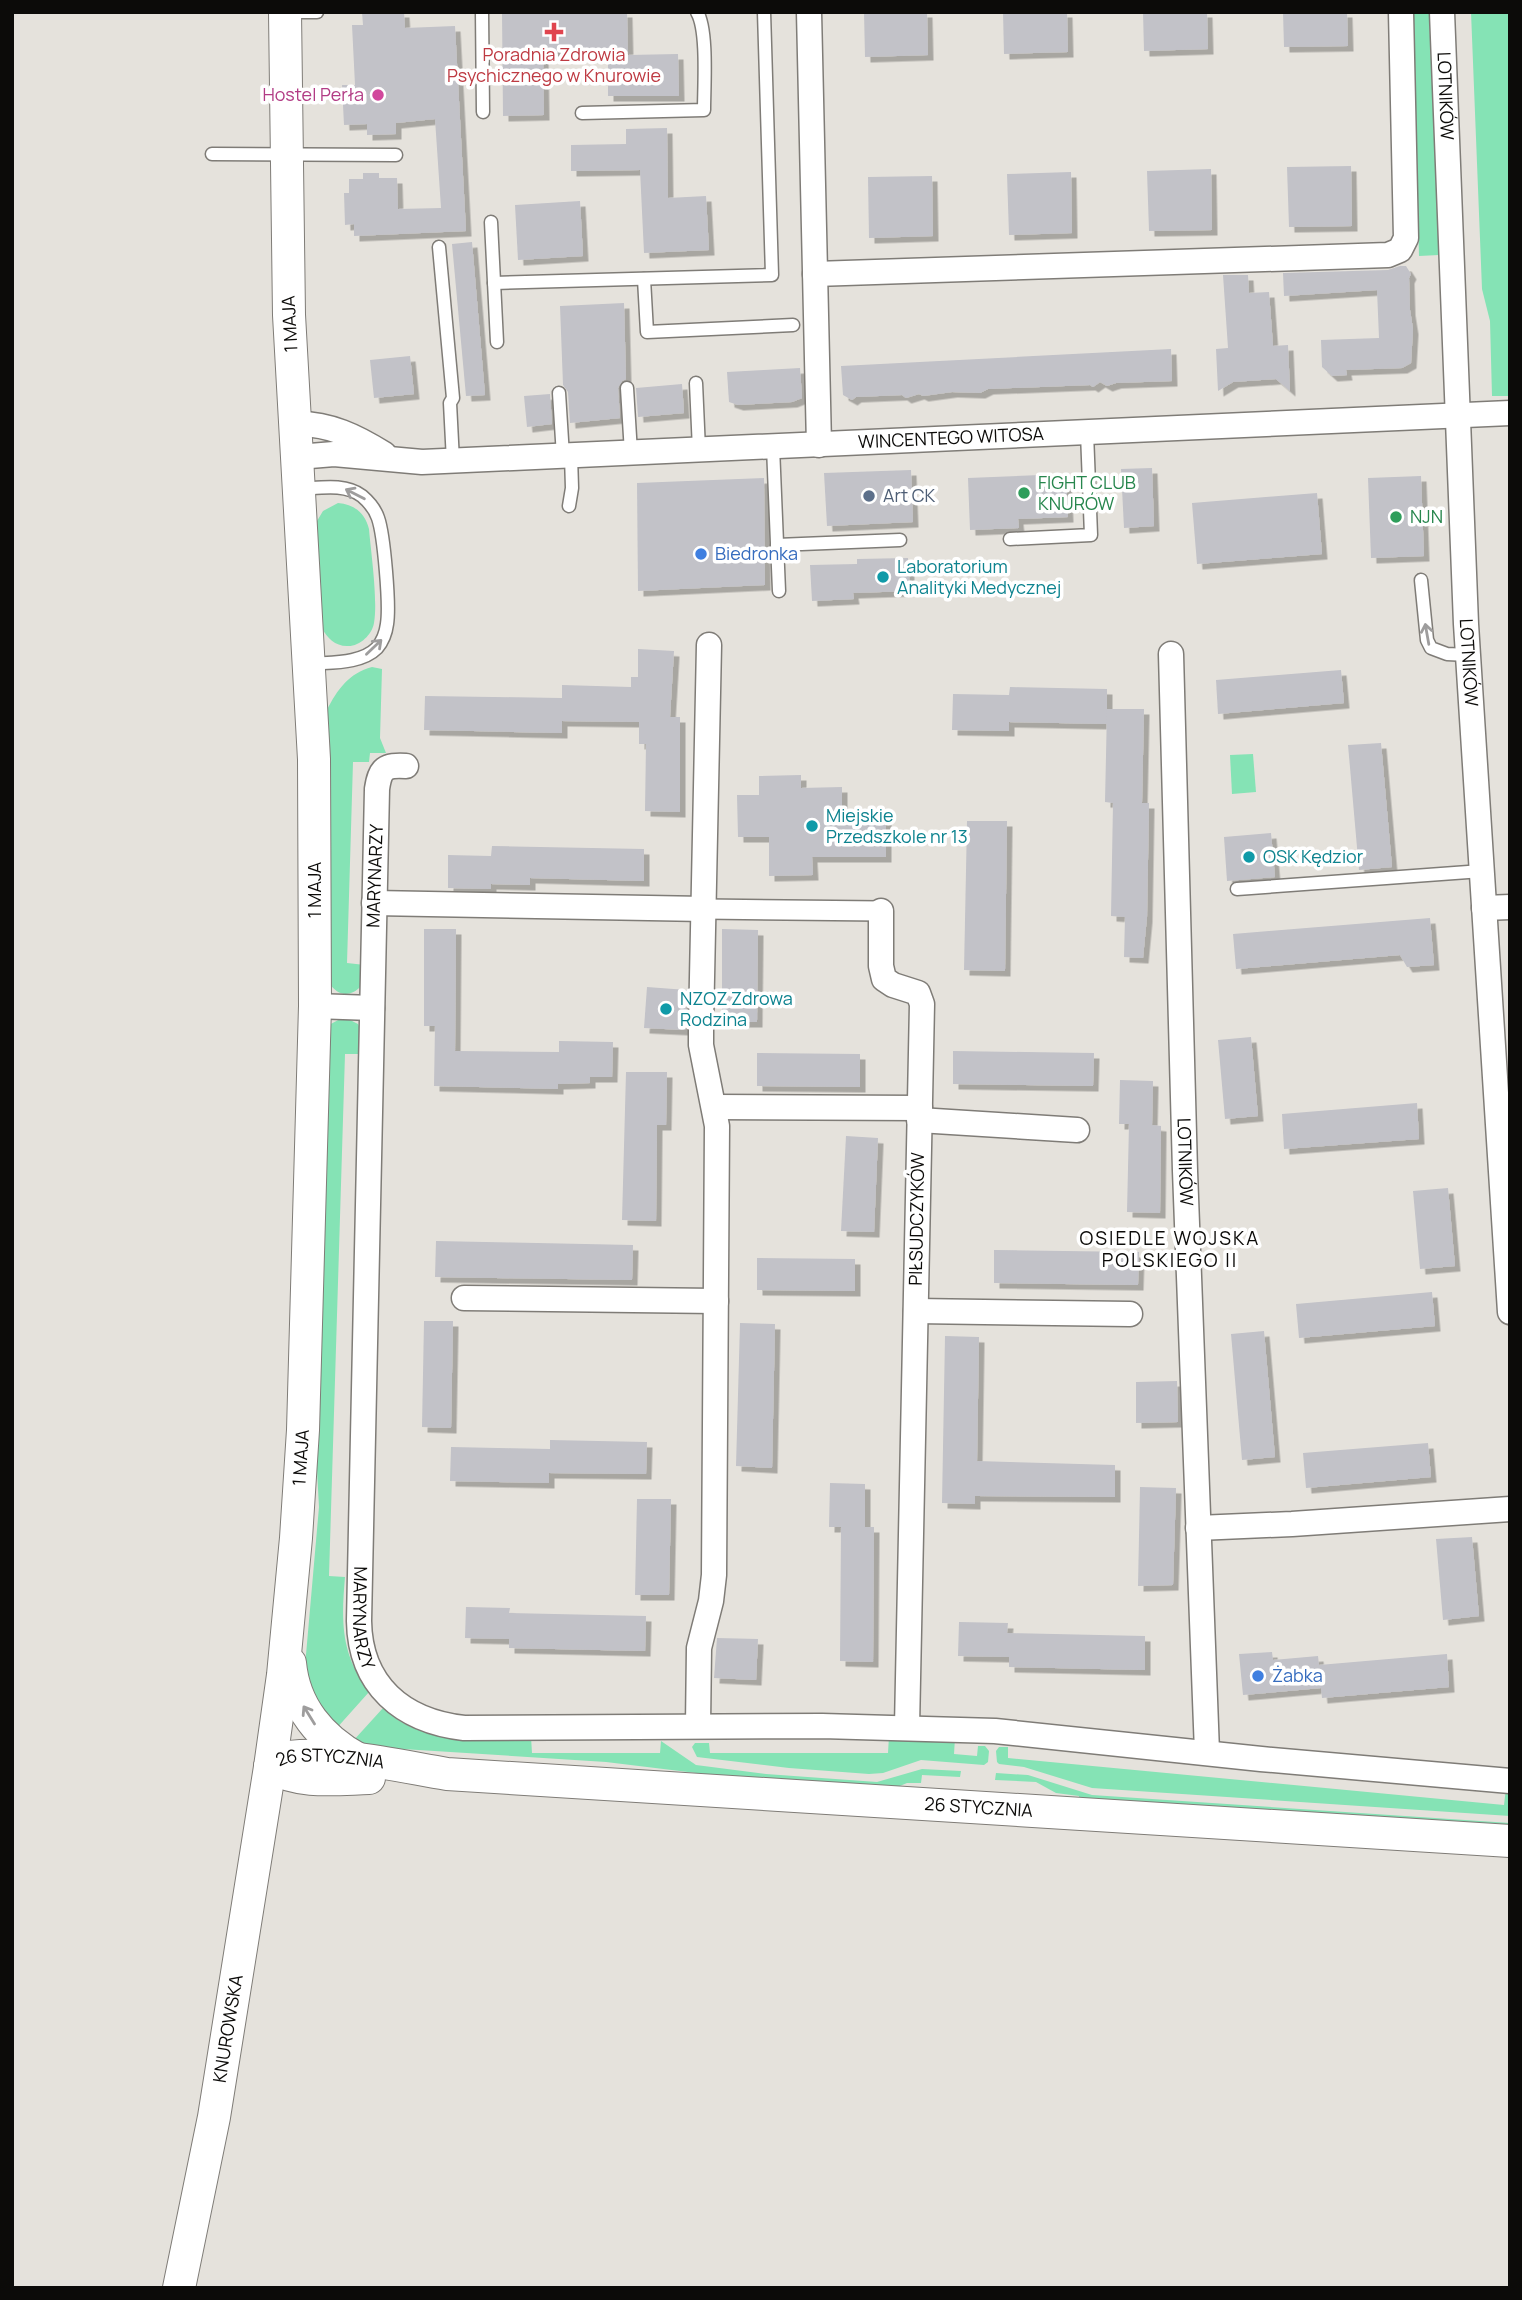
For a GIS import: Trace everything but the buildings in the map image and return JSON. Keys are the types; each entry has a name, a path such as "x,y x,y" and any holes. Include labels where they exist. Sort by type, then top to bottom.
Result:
{"street":[{"name":"1 MAJA","path":"270,1767 296,1538 303,1430 315,1006 314,759 289,303 287,12"},
{"path":"808,12 819,444"},
{"path":"815,274 1388,255 1400,250 1406,238 1401,12"},
{"name":"LOTNIKÓW","path":"1442,12 1468,655 1510,1312"},
{"name":"WINCENTEGO WITOSA","path":"298,457 334,454 413,463 1510,413"},
{"name":"WINCENTEGO WITOSA","path":"296,424 329,427 365,442 393,460"},
{"path":"698,1725 699,1648 711,1601 714,1575 717,1126 701,1045 709,645"},
{"name":"LOTNIKÓW","path":"1171,654 1185,1171 1207,1752"},
{"name":"MARYNARZY","path":"406,766 387,766 378,783 359,1621 365,1662 380,1684 401,1706 421,1719 449,1726 698,1725 906,1727 995,1731 1270,1760 1510,1781"},
{"path":"374,903 705,909"},
{"path":"1484,908 1510,907"},
{"name":"PIŁSUDCZYKÓW","path":"705,909 881,911 881,966 884,979 893,985 918,993 921,998 906,1727"},
{"path":"315,1006 372,1008"},
{"path":"715,1107 920,1114 1077,1130"},
{"path":"464,1298 716,1301"},
{"path":"916,1311 1130,1314"},
{"path":"1198,1528 1510,1509"},
{"path":"287,1626 291,1673 299,1699 319,1731 338,1748 359,1759"},
{"name":"26 STYCZNIA","path":"447,1774 359,1759 289,1757 279,1759 270,1767 283,1775 302,1779 447,1774 1510,1841"},
{"name":"KNUROWSKA","path":"179,2288 214,2117 270,1767"},
{"path":"253,1880 281,1803 293,1791 321,1779"}],"lane":[{"path":"287,12 317,12"},
{"path":"482,12 483,112"},
{"path":"582,113 704,110 703,39 697,12"},
{"path":"494,283 772,275 764,12"},
{"path":"212,154 396,155"},
{"path":"491,222 497,342"},
{"path":"439,247 453,398 450,403 453,461"},
{"path":"644,279 647,332 793,326"},
{"path":"696,383 699,450"},
{"path":"627,388 631,453"},
{"path":"559,393 572,488 569,506"},
{"path":"1010,539 1091,535 1087,433"},
{"path":"773,447 779,591"},
{"path":"300,489 347,489 360,494 370,504 380,527 388,616 383,637 376,648 361,658 310,664"},
{"path":"777,545 900,540"},
{"path":"1421,580 1429,645 1433,651 1468,655"},
{"path":"1237,889 1482,871"}],"green space":[{"path":"1413,12 1429,12 1439,255 1419,256"},
{"path":"1471,12 1510,12 1510,396 1492,396 1490,321 1482,289"},
{"path":"338,503 354,507 365,518 373,563 374,623 371,632 352,646 335,643 322,628 317,521 323,511"},
{"path":"372,667 382,669 380,738 386,753 370,753 369,762 353,762 347,963 365,965 361,986 344,994 336,991 329,983 327,710 345,683 357,673"},
{"path":"1253,754 1256,792 1232,794 1230,755"},
{"path":"346,1018 358,1024 362,1032 362,1054 345,1054 329,1576 345,1577 345,1638 353,1664 369,1692 335,1730 315,1707 305,1666 319,1507 316,1452 329,1025"},
{"path":"383,1708 416,1729 434,1735 472,1739 531,1737 532,1753 660,1753 661,1741 696,1765 766,1774 877,1782 922,1769 961,1771 960,1777 922,1775 921,1783 907,1783 895,1788 762,1781 606,1762 371,1747 353,1741"},
{"path":"889,1736 955,1738 954,1754 977,1756 978,1746 985,1746 989,1751 988,1762 984,1765 921,1760 883,1773 869,1774 697,1757 692,1747 695,1743 709,1743 710,1753 888,1753"},
{"path":"999,1747 1008,1747 1008,1758 1504,1805 1506,1788 1510,1789 1510,1816 1092,1788 1024,1767 999,1764 996,1751"},
{"path":"996,1773 1028,1775 1092,1795 1510,1823 1510,1831 1079,1801 1079,1796 1056,1793 1036,1782 995,1780"}],"place":[{"name":"Poradnia Zdrowia Psychicznego w Knurowie","path":"554,32"},
{"name":"Hostel Perła","path":"378,95"},
{"name":"FIGHT CLUB KNURÓW","path":"1024,493"},
{"name":"Art CK","path":"869,496"},
{"name":"NJN","path":"1396,517"},
{"name":"Biedronka","path":"701,554"},
{"name":"Laboratorium Analityki Medycznej","path":"883,577"},
{"name":"Miejskie Przedszkole nr 13","path":"812,826"},
{"name":"OSK Kędzior","path":"1249,857"},
{"name":"NZOZ Zdrowa Rodzina","path":"666,1009"},
{"name":"Żabka","path":"1258,1676"}],"district":[{"name":"OSIEDLE WOJSKA POLSKIEGO II","path":"1170,1249"}]}
